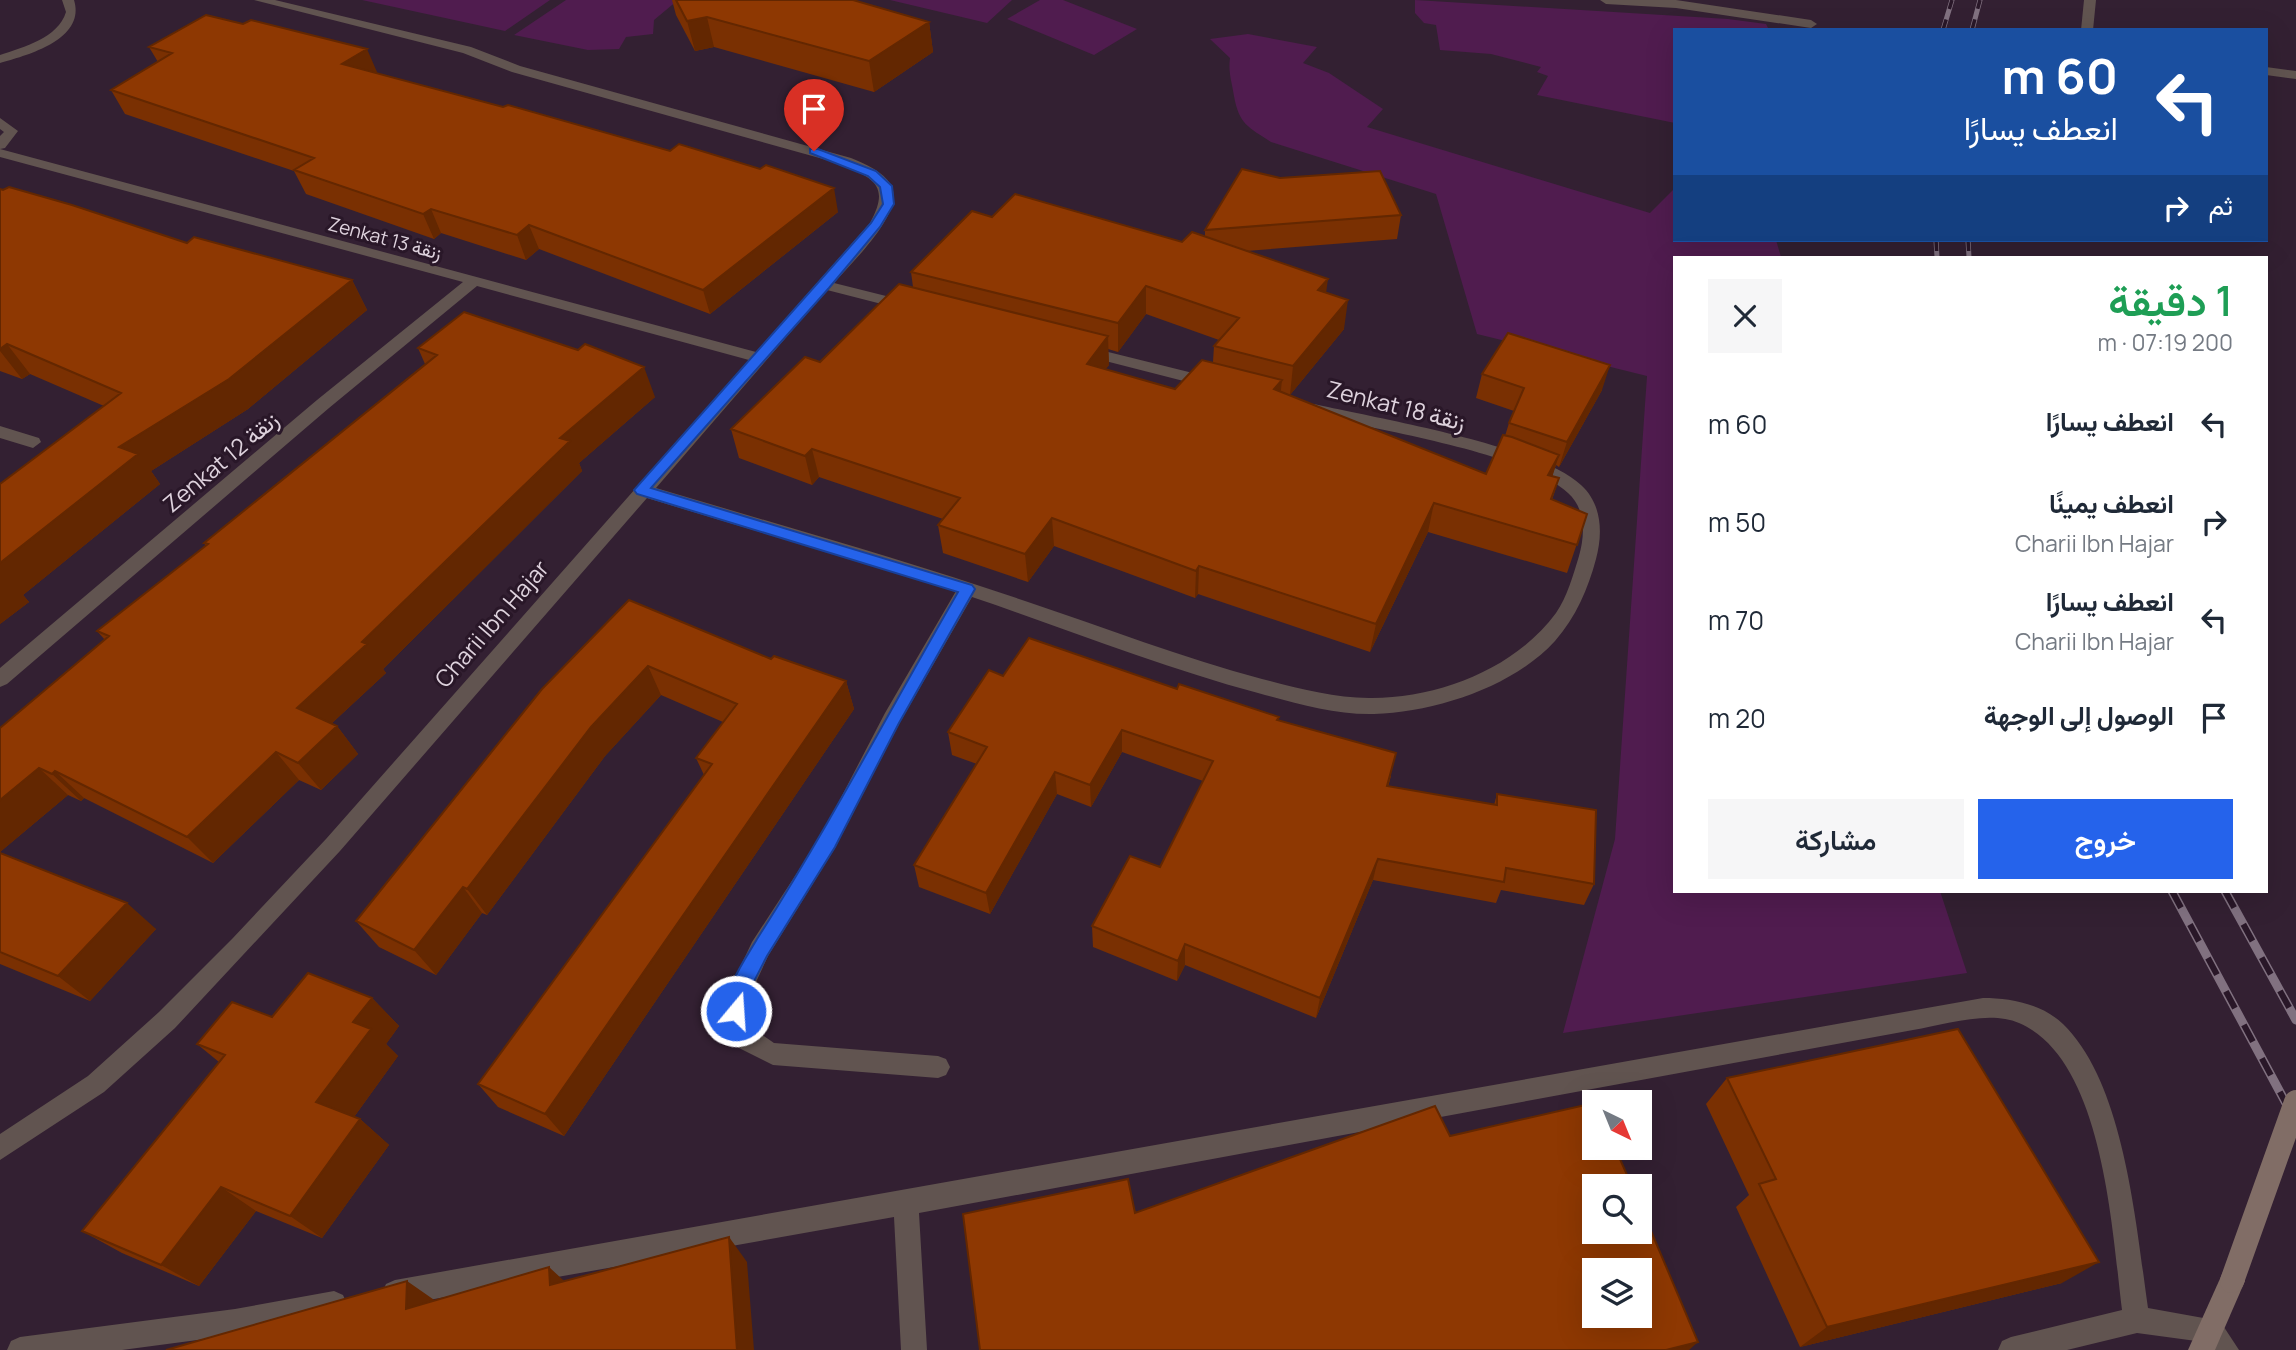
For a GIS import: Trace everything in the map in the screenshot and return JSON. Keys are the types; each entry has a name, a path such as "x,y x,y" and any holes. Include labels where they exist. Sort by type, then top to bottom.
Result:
{"main road":[{"path":"2212,1345 2296,1102"}],"street":[{"path":"0,59 55,37 71,18 72,7 68,0"},
{"name":"Charii Ibn Hajar","path":"0,1148 96,1084 167,1020 240,946 333,845 642,490 825,285 876,225 888,204 886,186 872,173 846,161 516,69 467,50 260,0"},
{"path":"1606,0 1676,4 1811,23"},
{"path":"2087,28 2090,0"},
{"path":"2268,71 2296,75"},
{"path":"0,122 11,131 0,145"},
{"name":"Zenkat 13 زنقة","path":"0,153 761,358"},
{"name":"Zenkat 12 زنقة","path":"0,680 323,404 473,282"},
{"path":"825,285 919,309"},
{"path":"1066,346 1227,387"},
{"name":"Zenkat 18 زنقة","path":"967,589 1219,675 1334,704 1370,706 1410,702 1471,684 1510,666 1534,648 1562,620 1579,587 1591,544 1592,512 1574,488 1556,474 1509,458 1294,404"},
{"path":"0,432 33,442"},
{"path":"642,490 967,589 828,841 760,951 738,995 736,1011 739,1033 747,1044 773,1054 938,1067"},
{"path":"20,1350 235,1322 906,1203 1913,1019 1997,1008 2025,1013 2047,1025 2070,1047 2084,1071 2107,1136 2137,1320"},
{"path":"906,1203 914,1350"},
{"path":"2011,1350 2137,1320 2212,1345"}],"shaded area":[{"path":"362,0 550,0 505,31"},
{"path":"566,0 678,0 654,20 653,34 626,37 619,49 588,50 514,35"},
{"path":"890,0 1012,0 987,23"},
{"path":"1040,0 1063,0 1137,29 1094,55 1007,19"},
{"path":"1415,0 1728,19 1766,24 1768,28 1673,28 1673,123 1537,95 1548,76 1537,72 1541,67 1491,54 1440,50 1436,25 1424,23 1415,13"},
{"path":"1248,34 1317,47 1303,63 1329,73 1383,109 1367,127 1650,213 1673,190 1673,242 1777,242 1781,256 1673,256 1673,893 1941,893 1967,973 1563,1033 1615,839 1647,376 1477,334 1436,194 1271,142 1242,119 1234,96 1230,58 1210,39"}],"building":[{"path":"676,0 853,0 929,22 869,61 707,17 687,21"},
{"path":"206,15 243,24 251,20 367,49 342,64 503,107 508,105 670,151 679,144 760,169 766,165 834,188 703,290 529,225 517,235 431,209 423,214 294,170 314,158 111,90 172,53 149,47"},
{"path":"1242,169 1280,178 1380,171 1401,215 1205,230"},
{"path":"9,187 187,243 194,237 352,280 229,379 119,447 138,454 0,563 0,484 121,393 7,344 0,349 0,189"},
{"path":"1015,194 1182,242 1192,232 1328,279 1318,290 1348,300 1293,366 1214,346 1239,318 1146,286 1118,323 911,272 972,211 992,217"},
{"path":"899,284 1108,336 1087,364 1175,389 1202,360 1282,380 1274,389 1486,474 1503,435 1559,455 1548,475 1559,478 1551,499 1587,514 1577,545 1434,503 1376,624 1199,566 1196,571 1052,518 1025,554 938,525 960,498 812,449 805,456 731,429 805,357 820,362"},
{"path":"464,312 578,350 585,344 644,367 560,438 570,441 362,642 367,644 297,708 337,726 298,763 276,752 187,837 55,771 52,774 39,768 0,800 0,728 109,636 97,631 208,544 204,543 437,355 418,348"},
{"path":"1508,333 1610,365 1567,442 1509,423 1524,388 1482,374"},
{"path":"629,600 771,659 774,656 846,681 545,1114 478,1084 712,764 696,758 737,704 648,666 591,727 467,889 463,887 414,950 356,921 542,689"},
{"path":"1029,638 1177,689 1179,684 1279,717 1277,720 1396,753 1387,786 1497,805 1497,794 1596,810 1594,884 1506,868 1504,882 1378,859 1320,998 1185,944 1178,961 1092,926 1130,856 1160,867 1213,761 1122,730 1090,785 1055,772 986,893 914,865 987,747 948,732 989,670 1003,676"},
{"path":"0,853 127,903 58,976 0,952"},
{"path":"308,973 372,998 353,1022 371,1029 316,1102 360,1119 290,1216 221,1187 161,1265 82,1231 225,1055 197,1044 232,1002 272,1017"},
{"path":"1958,1029 2099,1262 1827,1327 1759,1184 1776,1179 1727,1078"},
{"path":"1435,1106 1450,1136 1582,1106 1582,1160 1620,1160 1627,1174 1582,1174 1582,1244 1652,1244 1652,1233 1698,1342 1666,1350 980,1350 963,1214 1128,1179 1135,1213"},
{"path":"729,1237 737,1350 166,1350 407,1281 406,1309 549,1267 550,1285"}],"railway":[{"path":"1944,28 1952,0"},
{"path":"1973,28 1980,0"},
{"path":"1936,242 1937,256"},
{"path":"1968,242 1969,256"},
{"path":"2173,893 2296,1122"},
{"path":"2226,893 2296,1020"}],"route":[{"path":"736,1011 738,995 760,951 828,841 967,589 642,490 825,285 876,225 888,204 886,186 872,173 814,151"}]}
